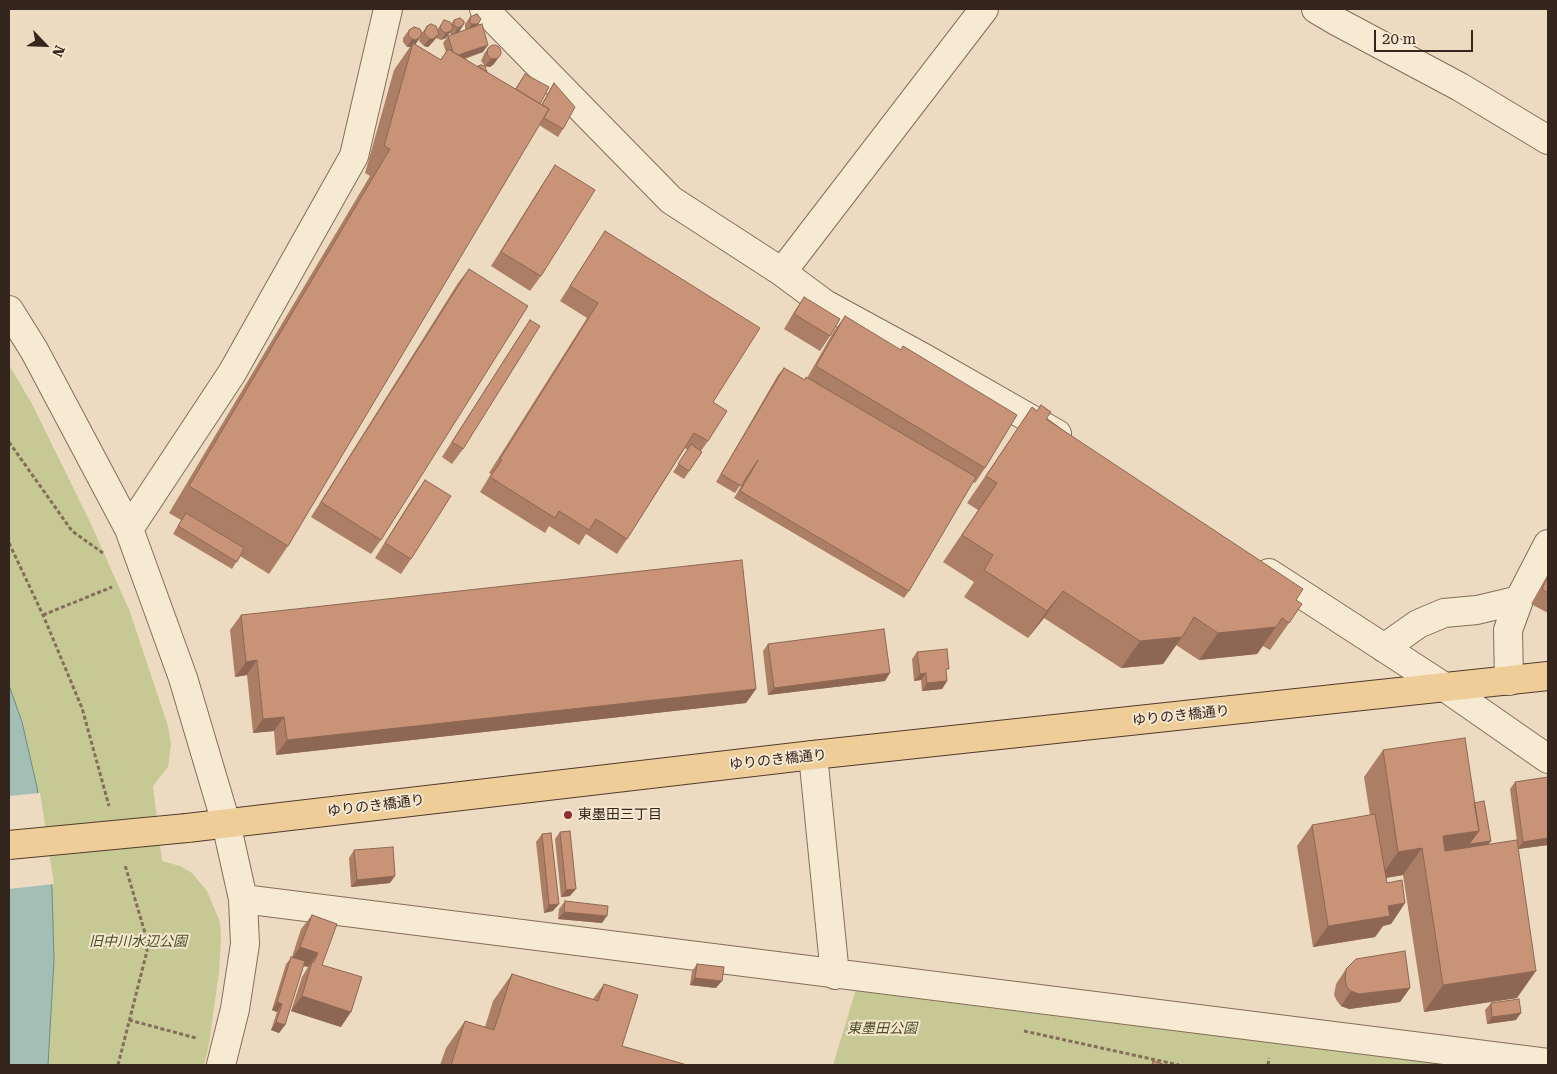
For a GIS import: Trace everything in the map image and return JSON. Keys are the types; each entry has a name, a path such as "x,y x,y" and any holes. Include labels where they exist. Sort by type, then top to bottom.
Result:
{"main road":[{"name":"ゆりのき橋通り","path":"9,845 187,828 814,756 1548,676"}],"street":[{"path":"129,529 232,373 354,156 388,9"},
{"path":"484,9 671,200 782,272 825,304 973,386 1079,449"},
{"path":"782,272 984,9"},
{"path":"1316,9 1460,87 1548,140"},
{"path":"9,310 34,350 129,529 184,678 226,823 243,899 245,944 235,1009 221,1065"},
{"path":"1509,680 1508,630 1519,600 1548,544"},
{"path":"1252,562 1446,688 1548,759"},
{"path":"1384,648 1418,624 1444,613 1477,610 1519,600"},
{"path":"814,756 835,975"},
{"path":"243,899 835,975 1548,1063"}],"path":[{"path":"9,442 72,531 104,553"},
{"path":"9,542 43,615 82,708 110,811"},
{"path":"43,615 112,587"},
{"path":"118,1065 147,951 145,933 123,858"},
{"path":"129,1020 200,1039"},
{"path":"1024,1031 1179,1065"}],"green space":[{"name":"旧中川水辺公園","path":"9,365 32,404 91,524 130,612 168,726 171,744 168,767 153,786 162,861 180,866 192,873 207,891 220,922 219,972 209,1044 204,1065 48,1065 54,960 52,888 37,787 22,722 9,685"},
{"name":"東墨田公園","path":"856,989 1458,1065 833,1065"}],"shaded area":[{"path":"9,685 22,722 37,787 52,888 54,960 48,1065 9,1065"}],"pier":[{"path":"40,793 54,884 9,889 9,796"}],"building":[{"path":"477,14 481,19 478,24 472,24 470,17"},
{"path":"460,18 464,21 464,24 458,28 454,25 454,20"},
{"path":"444,20 450,22 453,27 451,31 446,33 440,27"},
{"path":"431,24 436,26 439,34 433,39 429,39 424,33 427,26"},
{"path":"482,24 488,45 458,55 453,52 448,36"},
{"path":"414,27 420,29 422,33 416,40 408,35 409,30"},
{"path":"413,43 441,60 448,49 549,109 288,546 189,486 390,149 384,146"},
{"path":"494,45 499,47 501,52 499,57 494,59 489,57 487,52 489,47"},
{"path":"478,66 485,66 487,72"},
{"path":"525,74 549,87 540,104 516,89"},
{"path":"554,83 575,107 563,129 544,118 549,109 542,105"},
{"path":"555,165 595,190 541,276 501,252"},
{"path":"605,231 760,328 713,402 727,411 708,441 694,433 627,539 596,519 589,530 559,511 555,518 490,477 598,303 570,286"},
{"path":"469,269 528,306 381,540 321,502"},
{"path":"804,297 840,319 830,336 794,314"},
{"path":"845,316 901,350 903,346 1017,415 985,468 816,366"},
{"path":"530,320 540,326 463,449 452,442"},
{"path":"784,368 805,380 806,377 976,477 909,591 740,491 758,460 741,486 721,474"},
{"path":"1041,405 1051,412 1046,419 1303,589 1296,600 1302,604 1289,623 1282,618 1276,627 1218,633 1194,617 1182,637 1140,641 1063,591 1047,611 984,570 993,555 962,535 997,483 986,476 1032,407 1037,411"},
{"path":"691,444 702,452 689,471 678,464"},
{"path":"425,480 451,496 411,559 385,543"},
{"path":"186,513 244,548 237,562 178,526"},
{"path":"742,560 756,689 287,740 284,717 263,719 257,660 246,662 241,615"},
{"path":"1548,577 1548,593 1542,589"},
{"path":"884,629 890,673 774,688 768,644"},
{"path":"947,649 949,669 946,669 947,681 927,683 926,673 920,674 917,652"},
{"path":"1465,738 1479,831 1443,836 1445,851 1517,840 1536,971 1443,985 1422,848 1398,852 1383,750"},
{"path":"1548,777 1548,838 1523,842 1515,782"},
{"path":"1484,801 1491,841 1469,844 1479,831 1474,803"},
{"path":"1375,814 1387,883 1402,880 1405,903 1388,906 1390,916 1328,926 1312,825"},
{"path":"570,831 576,889 566,890 560,832"},
{"path":"551,833 559,904 549,905 542,834"},
{"path":"393,847 395,876 357,880 354,850"},
{"path":"565,901 608,906 607,916 564,912"},
{"path":"312,915 337,924 322,965 362,977 351,1012 302,996 312,962 314,962 318,953 300,947"},
{"path":"1405,951 1410,988 1359,994 1347,987 1345,980 1346,969 1356,959"},
{"path":"291,957 305,961 285,1025 276,1022 282,1004 277,1002"},
{"path":"697,964 724,967 722,981 695,978"},
{"path":"512,974 598,1001 604,984 638,995 622,1046 687,1065 451,1065 465,1021 494,1030"},
{"path":"1519,999 1521,1013 1492,1017 1491,1003"},
{"path":"1153,1061 1165,1065 1152,1065"}],"place":[{"name":"東墨田三丁目","path":"568,815"}]}
